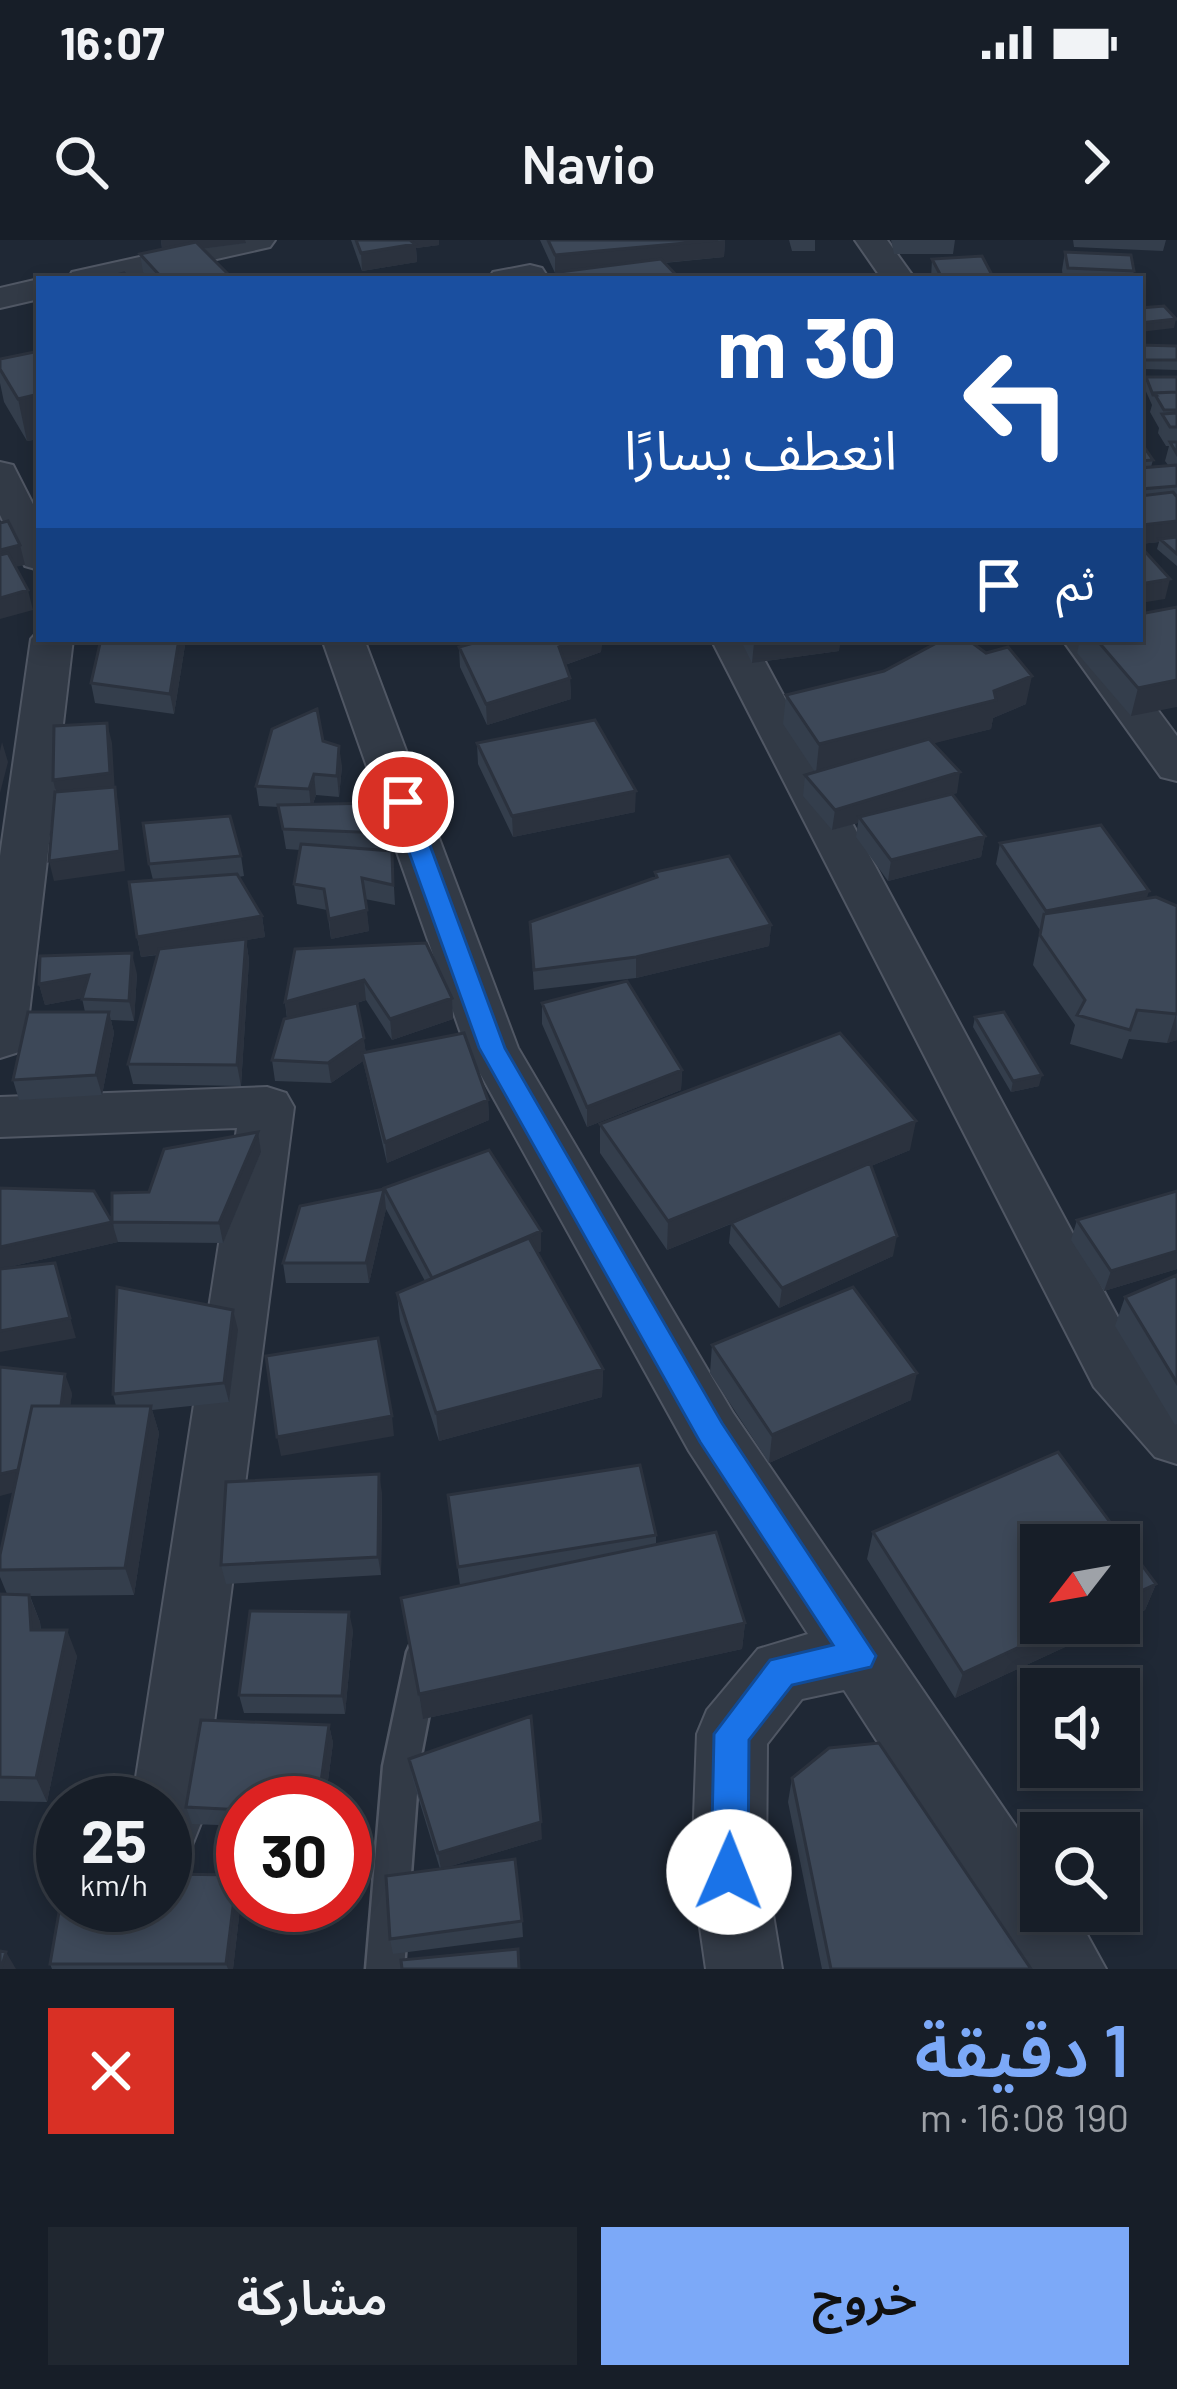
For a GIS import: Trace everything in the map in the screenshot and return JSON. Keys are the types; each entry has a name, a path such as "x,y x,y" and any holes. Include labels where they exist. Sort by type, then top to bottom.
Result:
{"street":[{"path":"97,276 259,240"},
{"path":"871,240 897,276"},
{"path":"0,298 36,290"},
{"path":"0,473 36,551"},
{"path":"344,642 492,1048 711,1432 1068,1969"},
{"path":"735,642 1115,1369 1177,1438"},
{"path":"1085,642 1177,767"},
{"path":"0,1040 39,643"},
{"path":"0,1118 267,1107 172,1776"},
{"path":"744,1969 729,1872 732,1734 782,1671 859,1656"}],"lane":[{"path":"385,1969 401,1766 429,1627"}],"building":[{"path":"356,240 410,240 415,244 361,253"},
{"path":"548,240 718,240 555,255"},
{"path":"196,242 230,276 160,276 140,254"},
{"path":"1065,252 1131,255 1134,271 1068,268"},
{"path":"982,256 992,275 941,276 932,259"},
{"path":"661,259 677,276 562,276 559,272"},
{"path":"1164,306 1176,319 1143,323 1143,308"},
{"path":"1143,345 1177,346 1177,360 1145,360"},
{"path":"36,352 36,395 18,399 0,369 0,359"},
{"path":"1146,377 1177,377 1177,392 1153,395"},
{"path":"1177,392 1177,410 1164,410 1154,393"},
{"path":"1177,413 1177,427 1170,427 1162,414"},
{"path":"1177,465 1177,486 1143,489 1143,468"},
{"path":"1173,492 1177,521 1143,525 1143,496"},
{"path":"8,521 20,545 0,550 0,523"},
{"path":"1177,537 1177,554 1160,539"},
{"path":"1143,549 1170,579 1143,584"},
{"path":"8,553 28,590 0,598 0,555"},
{"path":"1177,607 1177,680 1138,688 1099,642 1143,642 1143,613"},
{"path":"100,642 179,642 170,694 91,683"},
{"path":"477,642 573,642 559,647 570,678 486,704 459,647"},
{"path":"938,642 971,642 986,653 1008,647 1032,676 994,691 996,700 819,744 786,695 884,671"},
{"path":"317,709 323,741 339,746 337,776 314,774 309,789 256,786 272,729"},
{"path":"595,720 636,791 512,816 477,743"},
{"path":"107,723 110,773 53,780 54,726"},
{"path":"929,739 960,772 835,810 805,775"},
{"path":"115,787 120,851 49,861 55,792"},
{"path":"952,794 985,836 891,860 859,817"},
{"path":"377,803 383,833 283,829 278,805"},
{"path":"230,816 241,856 149,864 143,823"},
{"path":"1101,825 1149,891 1046,911 1000,843"},
{"path":"301,844 392,851 393,885 362,878 367,910 329,919 324,889 294,884"},
{"path":"729,856 771,925 636,957 534,970 530,922 657,877 655,872"},
{"path":"237,874 262,916 137,937 129,882"},
{"path":"1156,897 1177,906 1177,1014 1137,1010 1130,1030 1077,1015 1085,1000 1040,935 1044,914"},
{"path":"246,939 237,1065 128,1064 159,949"},
{"path":"426,943 452,998 390,1019 364,980 285,1002 295,949"},
{"path":"132,953 129,1001 82,999 89,975 39,984 40,956"},
{"path":"627,981 682,1070 587,1107 542,1003"},
{"path":"357,1003 364,1038 328,1063 272,1060 284,1019"},
{"path":"28,1012 109,1012 96,1075 13,1080"},
{"path":"1004,1012 1042,1075 1013,1081 975,1017"},
{"path":"464,1033 488,1100 385,1142 362,1053"},
{"path":"840,1033 916,1121 668,1221 600,1124"},
{"path":"258,1132 219,1223 112,1222 112,1193 149,1192 164,1149"},
{"path":"489,1150 541,1231 432,1278 384,1188"},
{"path":"870,1163 897,1236 782,1288 731,1223"},
{"path":"0,1188 94,1191 112,1222 0,1247"},
{"path":"384,1189 366,1263 283,1263 300,1206"},
{"path":"1177,1191 1177,1251 1111,1271 1077,1220"},
{"path":"529,1238 603,1369 436,1413 397,1293"},
{"path":"55,1263 70,1318 0,1331 0,1269"},
{"path":"1177,1275 1177,1383 1125,1297"},
{"path":"117,1287 233,1310 224,1383 113,1394"},
{"path":"853,1287 917,1373 772,1435 712,1345"},
{"path":"378,1338 392,1416 277,1437 266,1356"},
{"path":"0,1367 65,1374 61,1406 32,1406 18,1470 0,1474"},
{"path":"32,1406 151,1406 125,1568 0,1570"},
{"path":"1058,1452 1111,1524 1020,1524 1020,1644 1026,1644 963,1673 873,1532"},
{"path":"640,1465 656,1535 458,1567 448,1495"},
{"path":"379,1474 378,1557 221,1565 226,1482"},
{"path":"716,1532 745,1623 419,1694 401,1598"},
{"path":"1140,1562 1156,1584 1140,1591"},
{"path":"0,1594 29,1595 31,1630 67,1630 36,1778 0,1777"},
{"path":"250,1611 349,1612 342,1696 239,1695"},
{"path":"531,1716 541,1822 438,1853 409,1759"},
{"path":"201,1720 329,1725 322,1776 216,1776 216,1809 192,1807 191,1776"},
{"path":"879,1743 1031,1969 831,1969 792,1778 829,1748"},
{"path":"515,1859 522,1921 390,1939 386,1876"},
{"path":"192,1874 216,1875 216,1932 230,1932 226,1964 50,1964 56,1932 192,1932"},
{"path":"518,1949 519,1969 402,1969 401,1960"}],"route":[{"path":"403,802 492,1048 711,1432 859,1656 782,1671 732,1734 729,1872"}]}
